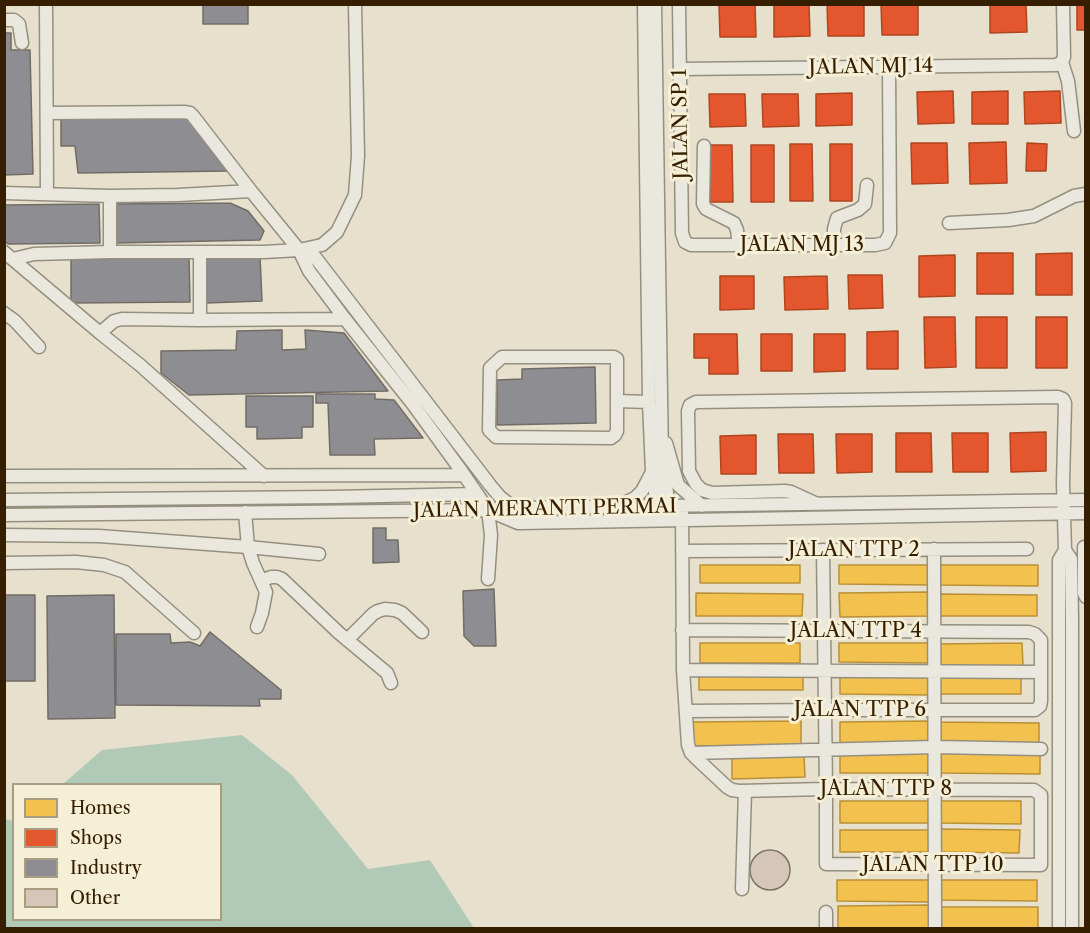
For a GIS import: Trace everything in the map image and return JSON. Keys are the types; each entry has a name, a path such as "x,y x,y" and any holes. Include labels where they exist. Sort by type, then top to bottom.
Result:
{"street":[{"path":"46,4 47,194"},
{"path":"9,255 110,252 264,252 299,250 322,245 337,232 355,195 358,156 355,4"},
{"path":"644,4 649,402 652,472 663,507 671,520 682,551 683,670 688,745 691,753 727,787 738,790 742,890"},
{"path":"656,4 663,507"},
{"name":"JALAN SP 1","path":"680,4 682,233 685,242"},
{"path":"1063,4 1064,57 1062,62 1068,81 1074,131"},
{"path":"4,20 14,20 19,24 22,43"},
{"name":"JALAN MJ 14","path":"680,69 1056,65 1062,62"},
{"name":"JALAN MJ 13","path":"685,242 691,245 875,245 885,243 890,233 889,66"},
{"path":"47,113 184,112 193,116 299,250 309,271 412,403 488,510 491,535 488,579"},
{"path":"704,146 703,204 706,209 734,223 739,245"},
{"path":"834,245 837,218 858,210 865,204 867,185"},
{"path":"4,193 110,196 251,191"},
{"path":"949,223 1008,220 1034,216 1074,196 1086,194"},
{"path":"110,196 110,252"},
{"path":"299,250 315,257 495,491 514,508"},
{"path":"200,252 200,320"},
{"path":"9,255 140,365 264,476"},
{"path":"4,313 15,321 39,347"},
{"path":"100,333 114,321 122,319 345,320"},
{"path":"502,357 614,357 616,359 617,401 617,431 611,438 496,437 489,430 489,368 502,357"},
{"path":"818,504 785,491 712,493 702,490 689,471 688,411 690,405 696,402 1058,397 1063,399 1065,403 1065,549 1071,559 1071,645 1059,928"},
{"path":"617,401 649,402"},
{"path":"661,425 678,484 702,506"},
{"path":"614,508 634,498 642,491 652,472"},
{"path":"7,473 264,476 465,475"},
{"name":"JALAN MERANTI PERMAI","path":"4,500 477,494"},
{"name":"JALAN MERANTI PERMAI","path":"4,515 1086,500"},
{"path":"671,520 682,507"},
{"path":"488,510 518,523 1086,513"},
{"path":"245,512 248,547 266,592 257,627"},
{"path":"4,535 99,536 319,554"},
{"path":"1065,549 1085,547 1084,593 1086,597"},
{"path":"934,549 935,928"},
{"name":"JALAN TTP 2","path":"682,551 1027,549"},
{"path":"823,550 825,789"},
{"path":"4,563 104,564 124,572 194,633"},
{"path":"261,581 271,577 282,579 347,640 387,673 391,683"},
{"path":"347,640 373,614 385,609 402,613 422,632"},
{"name":"JALAN TTP 4","path":"682,630 1029,632 1041,640 1041,672"},
{"path":"683,670 1041,672"},
{"name":"JALAN TTP 6","path":"686,711 1035,710 1040,706 1041,701 1041,672"},
{"path":"691,753 934,747 1041,749"},
{"name":"JALAN TTP 10","path":"825,789 826,864 1039,866"},
{"name":"JALAN TTP 8","path":"738,790 1034,790 1041,795 1041,863 1039,866"},
{"path":"1066,791 1072,928"},
{"path":"826,912 826,928"}],"shaded area":[{"path":"242,735 292,775 368,869 430,860 474,928 5,928 5,819 12,821 12,921 222,921 222,783 64,783 102,750"}],"building: Homes":[{"path":"700,565 800,565 800,583 700,583"},
{"path":"839,565 931,565 931,585 839,584"},
{"path":"938,565 1038,565 1038,586 938,585"},
{"path":"930,592 930,616 840,617 839,593"},
{"path":"696,593 803,594 802,616 696,616"},
{"path":"939,594 1037,595 1037,616 939,616"},
{"path":"700,643 800,643 800,663 700,663"},
{"path":"839,643 930,643 930,663 839,662"},
{"path":"1022,643 1023,666 938,667 938,644"},
{"path":"803,671 803,690 699,690 699,672"},
{"path":"840,673 930,673 930,695 840,694"},
{"path":"938,673 1021,673 1021,694 938,694"},
{"path":"801,721 801,745 692,746 692,722"},
{"path":"931,721 931,744 840,744 840,722"},
{"path":"938,722 1039,723 1039,745 937,744"},
{"path":"840,751 930,751 930,773 840,773"},
{"path":"938,751 1040,751 1040,774 938,773"},
{"path":"804,754 805,777 732,779 732,756"},
{"path":"840,801 929,801 929,823 840,823"},
{"path":"938,801 1021,801 1021,824 938,823"},
{"path":"938,829 1020,830 1019,853 938,852"},
{"path":"840,830 930,830 930,852 840,852"},
{"path":"837,880 930,880 930,902 837,901"},
{"path":"939,880 1037,880 1037,901 938,900"},
{"path":"929,905 929,928 838,928 838,906"},
{"path":"938,907 1038,907 1038,928 938,928"}],"building: Shops":[{"path":"755,4 756,37 720,37 719,5"},
{"path":"809,4 810,36 774,37 774,5"},
{"path":"827,4 864,4 864,36 828,36"},
{"path":"881,4 918,4 918,35 882,35"},
{"path":"990,4 1026,4 1027,32 990,33"},
{"path":"1077,4 1086,4 1086,30 1077,30"},
{"path":"953,91 954,123 918,124 917,92"},
{"path":"1008,91 1008,124 972,124 972,92"},
{"path":"1060,91 1061,123 1025,124 1024,92"},
{"path":"852,93 852,125 816,126 816,94"},
{"path":"709,94 745,94 746,126 710,127"},
{"path":"762,94 798,94 799,126 763,127"},
{"path":"1006,142 1007,183 970,184 969,143"},
{"path":"911,143 947,143 948,183 912,184"},
{"path":"1027,143 1047,144 1046,171 1026,171"},
{"path":"790,144 812,144 813,201 790,201"},
{"path":"830,144 852,144 852,201 830,201"},
{"path":"710,145 732,145 733,202 710,202"},
{"path":"751,145 774,145 774,202 751,202"},
{"path":"977,253 1013,253 1013,294 977,294"},
{"path":"1072,253 1072,295 1036,295 1036,254"},
{"path":"955,255 955,296 919,297 919,256"},
{"path":"848,275 882,275 883,308 849,309"},
{"path":"720,276 754,276 754,309 720,310"},
{"path":"827,276 828,309 785,310 784,277"},
{"path":"924,317 955,317 956,367 925,368"},
{"path":"976,317 1007,317 1007,368 976,368"},
{"path":"1036,317 1067,317 1067,368 1036,368"},
{"path":"898,331 898,369 867,369 867,332"},
{"path":"694,334 737,334 738,374 709,374 709,358 694,358"},
{"path":"761,334 792,334 792,371 761,371"},
{"path":"814,334 845,334 845,371 814,372"},
{"path":"1046,432 1046,471 1011,472 1010,433"},
{"path":"896,433 931,433 932,472 896,472"},
{"path":"952,433 988,433 988,472 953,472"},
{"path":"778,434 813,434 814,473 779,473"},
{"path":"836,434 872,434 872,472 837,473"},
{"path":"756,435 756,474 721,474 720,436"}],"building: Industry":[{"path":"203,4 248,4 248,24 203,24"},
{"path":"4,33 11,33 11,50 30,50 33,174 4,175"},
{"path":"186,116 229,171 78,173 75,146 61,146 61,118"},
{"path":"230,203 248,211 264,231 260,240 116,243 116,204"},
{"path":"99,204 100,243 8,244 4,241 4,205"},
{"path":"260,256 262,301 206,303 205,257"},
{"path":"189,257 190,302 71,303 71,259"},
{"path":"282,330 282,350 306,349 305,330 344,333 388,391 189,395 161,373 161,351 236,350 237,331"},
{"path":"595,367 596,423 497,425 497,380 522,379 522,369"},
{"path":"316,394 375,394 375,399 394,400 423,438 374,439 375,455 330,455 328,403 316,403"},
{"path":"246,396 313,396 313,427 302,427 302,438 257,439 257,427 246,427"},
{"path":"373,528 386,528 386,540 398,540 399,562 373,563"},
{"path":"494,589 496,646 474,646 464,636 463,591"},
{"path":"4,595 35,595 35,681 4,681"},
{"path":"114,595 115,718 48,719 47,596"},
{"path":"210,632 281,690 281,699 259,699 260,706 116,705 116,634 170,634 171,643 190,642 200,646"}],"building: Other":[{"path":"770,850 784,856 790,870 784,884 770,890 756,884 750,870 756,856"}]}
